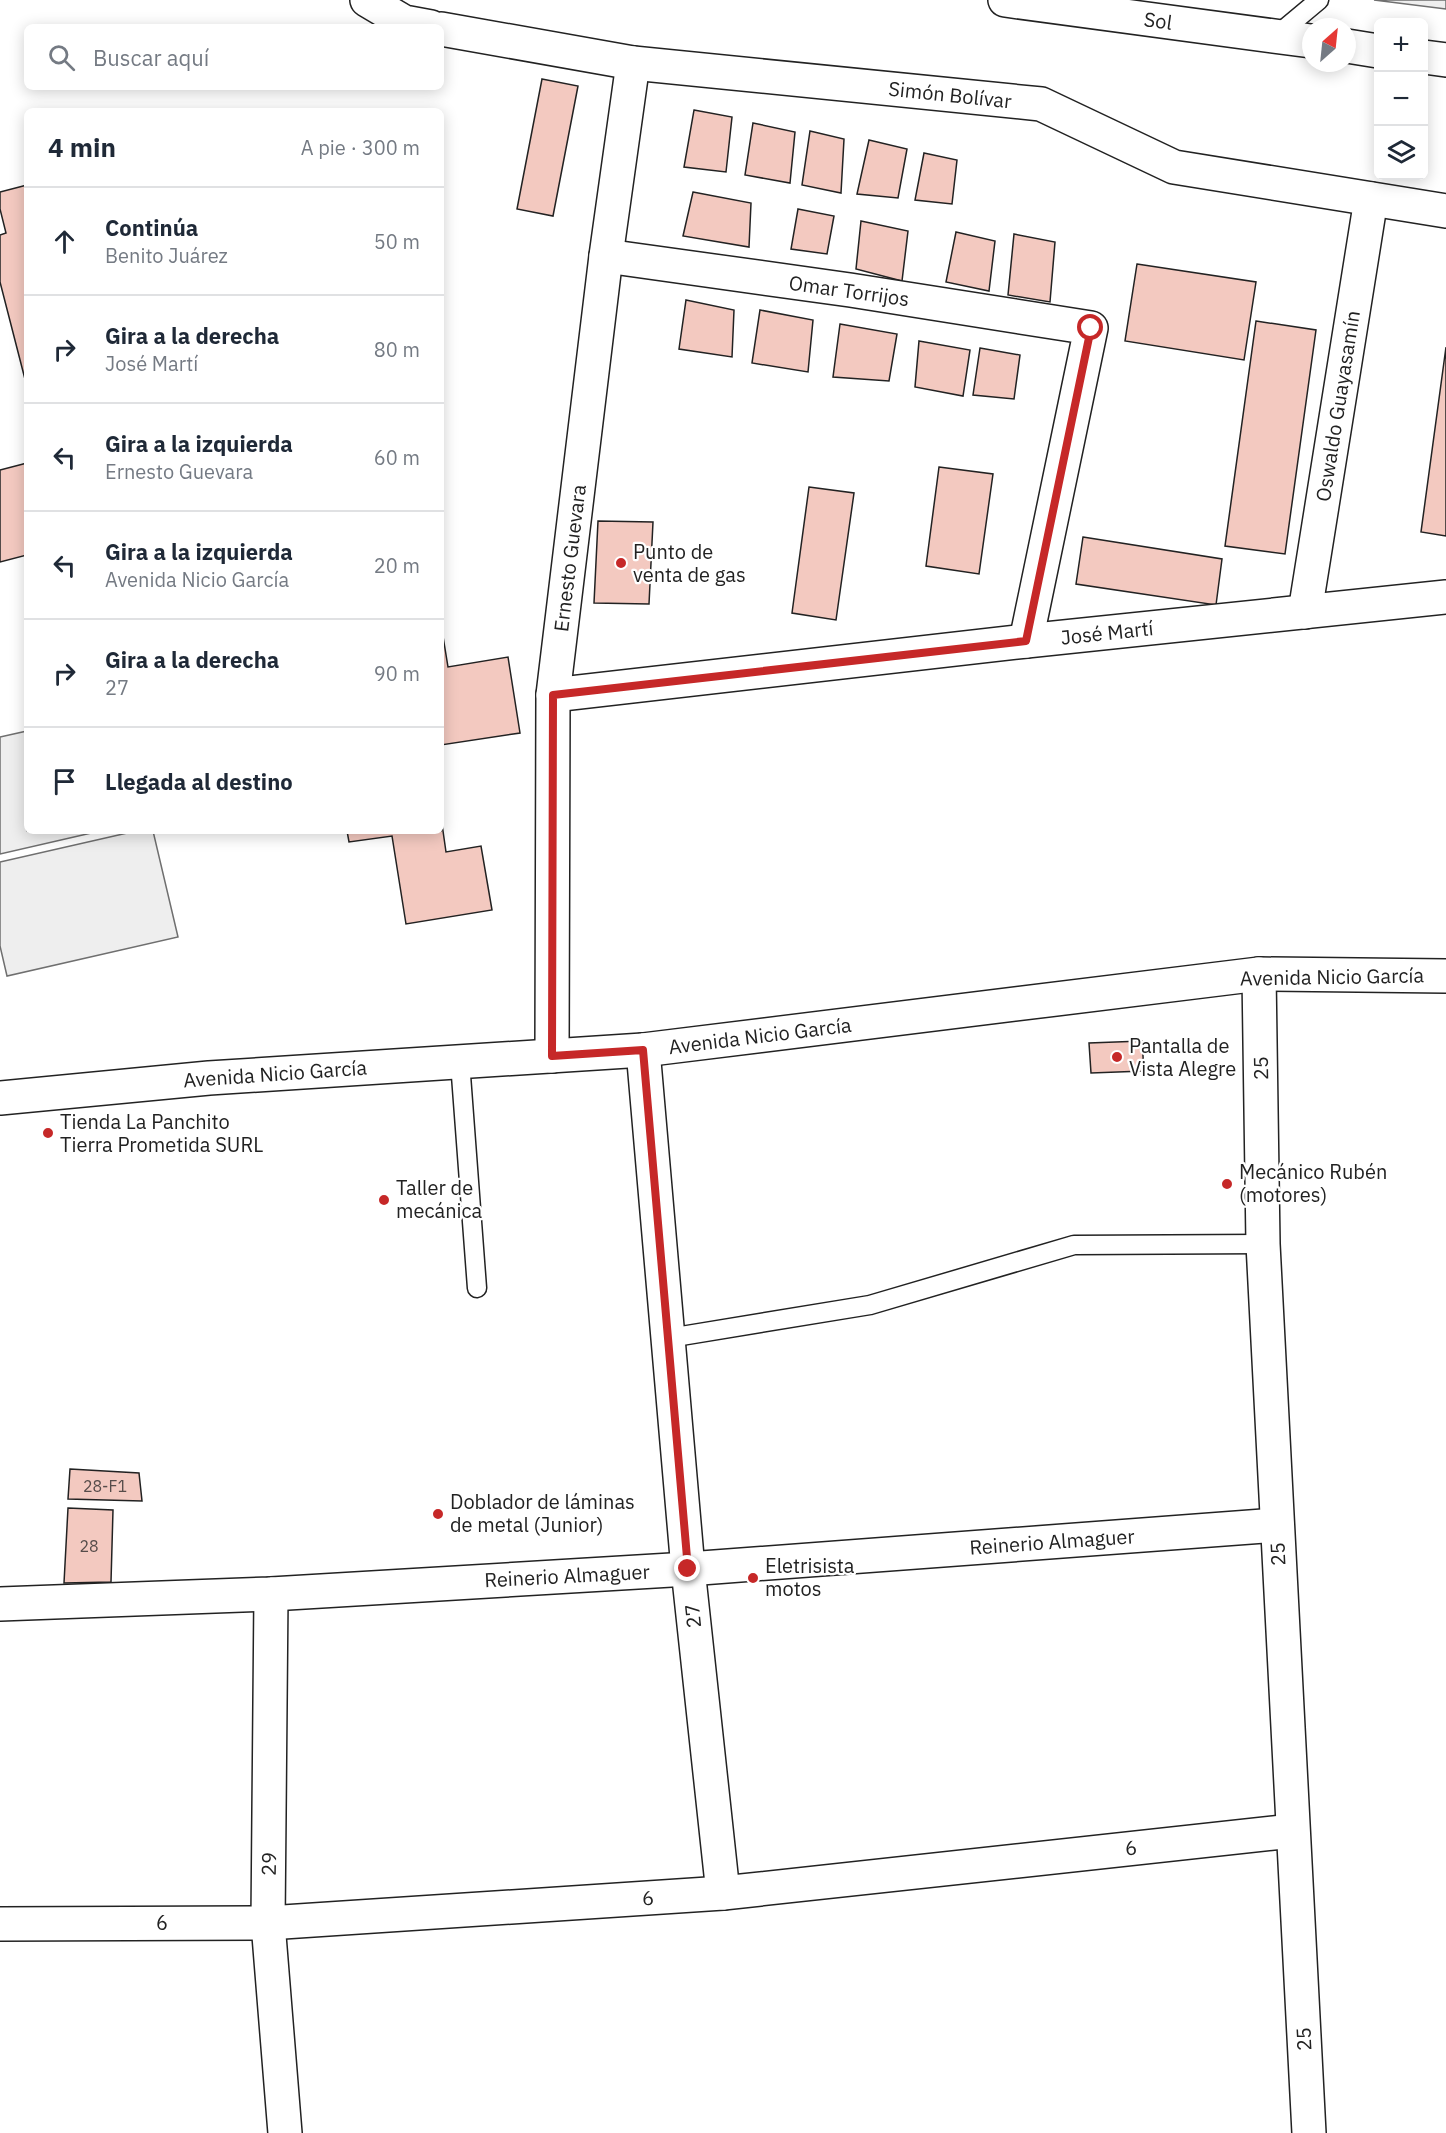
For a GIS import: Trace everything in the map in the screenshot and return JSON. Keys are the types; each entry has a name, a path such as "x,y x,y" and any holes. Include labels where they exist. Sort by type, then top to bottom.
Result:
{"street":[{"path":"367,0 404,22 415,24"},
{"name":"Sol","path":"1005,0 1302,40"},
{"name":"Simón Bolívar","path":"444,30 633,63 1041,104 1174,167 1446,211"},
{"path":"1356,47 1374,50"},
{"path":"1428,58 1446,60"},
{"name":"Ernesto Guevara","path":"552,1056 553,695 606,256 633,63"},
{"name":"Oswaldo Guayasamín","path":"1305,612 1371,199"},
{"name":"Omar Torrijos","path":"606,256 850,290 1091,328 1026,641"},
{"name":"José Martí","path":"553,695 1026,641 1446,597"},
{"name":"Avenida Nicio García","path":"0,1098 209,1078 643,1050 1259,974 1446,976"},
{"name":"25","path":"1259,974 1263,1244 1309,2133"},
{"name":"27","path":"643,1050 688,1569 723,1893"},
{"name":"Reinerio Almaguer","path":"0,1604 271,1594 688,1569 1277,1525"},
{"name":"29","path":"271,1594 268,1923 285,2133"},
{"name":"6","path":"0,1924 268,1923 723,1893 1292,1831"}],"lane":[{"path":"1275,36 1319,0"},
{"path":"460,1062 477,1288"},
{"path":"669,1338 870,1305 1074,1245 1263,1244"}],"shaded area":[{"path":"1374,0 1446,0 1446,9"},
{"path":"24,732 24,834 87,834 0,854 0,737"},
{"path":"123,834 154,834 178,937 7,976 0,946 0,862"}],"building":[{"path":"542,79 578,86 553,216 517,209"},
{"path":"694,110 732,117 726,172 684,167"},
{"path":"753,123 795,132 790,183 745,175"},
{"path":"810,131 844,139 841,193 802,185"},
{"path":"869,140 907,149 898,198 857,194"},
{"path":"924,153 957,160 952,204 915,200"},
{"path":"24,186 24,375 0,282 0,235 6,233 0,209 0,192"},
{"path":"693,192 751,203 749,247 683,236"},
{"path":"798,209 834,216 827,254 791,249"},
{"path":"861,221 908,231 902,281 856,269"},
{"path":"956,232 995,241 989,291 946,282"},
{"path":"1014,234 1055,242 1050,302 1008,295"},
{"path":"1137,264 1256,282 1244,360 1125,341"},
{"path":"686,300 734,310 732,357 679,349"},
{"path":"760,310 813,320 808,372 752,363"},
{"path":"1256,321 1316,330 1285,554 1225,546"},
{"path":"840,324 897,334 889,381 833,377"},
{"path":"919,341 970,350 963,396 915,387"},
{"path":"1446,347 1446,536 1421,532"},
{"path":"980,348 1020,355 1014,399 973,395"},
{"path":"24,464 24,556 0,562 0,470"},
{"path":"939,467 993,474 979,574 926,566"},
{"path":"809,487 854,493 836,620 792,613"},
{"path":"598,521 653,522 649,604 594,603"},
{"path":"1083,537 1222,559 1216,605 1076,584"},
{"path":"444,642 448,667 508,657 520,733 444,745"},
{"path":"348,834 443,834 446,852 481,846 492,910 406,924 392,836 349,842"},
{"name":"Pantalla de Vista Alegre","path":"1142,1041 1144,1071 1091,1073 1089,1043"},
{"path":"70,1469 139,1473 142,1501 68,1499"},
{"path":"68,1508 113,1510 111,1582 64,1583"}],"place":[{"name":"Punto de venta de gas","path":"621,563"},
{"name":"Pantalla de Vista Alegre","path":"1117,1057"},
{"name":"Tienda La Panchito Tierra Prometida SURL","path":"48,1133"},
{"name":"Mecánico Rubén (motores)","path":"1227,1184"},
{"name":"Taller de mecánica","path":"384,1200"},
{"name":"Doblador de láminas de metal (Junior)","path":"438,1514"},
{"name":"Eletrisista motos","path":"753,1578"}],"route":[{"path":"688,1569 643,1050 552,1056 553,695 1026,641 1091,328"}]}
